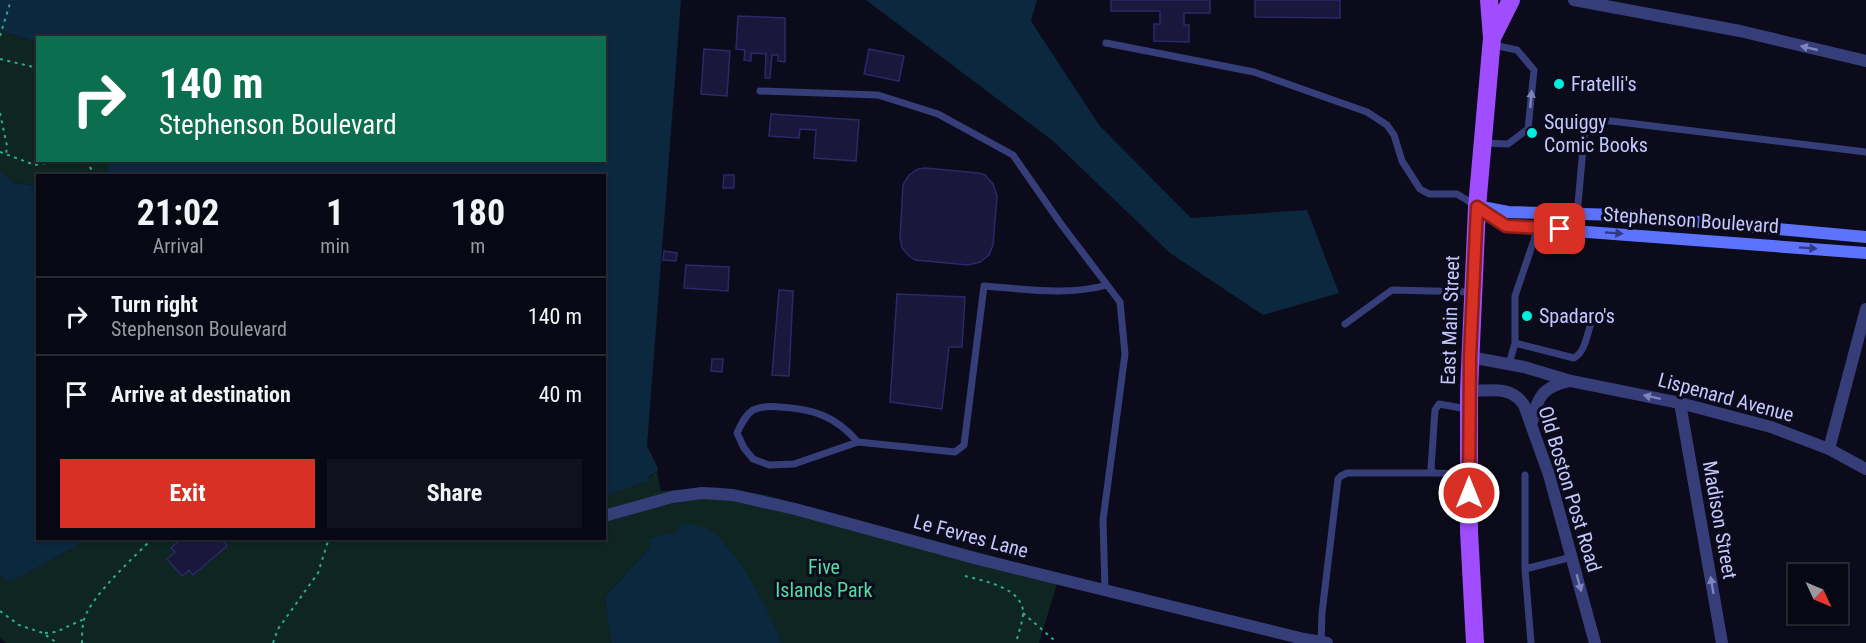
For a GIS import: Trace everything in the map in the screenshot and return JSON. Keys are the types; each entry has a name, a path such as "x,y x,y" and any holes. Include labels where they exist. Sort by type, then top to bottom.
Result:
{"main road":[{"name":"East Main Street","path":"1475,643 1469,531 1469,400 1477,207 1492,41 1489,0"},
{"path":"1492,41 1511,0"}],"street":[{"path":"1574,0 1612,4 1866,61"},
{"name":"Stephenson Boulevard","path":"1477,207 1508,212 1621,215 1866,237"},
{"name":"Stephenson Boulevard","path":"1477,207 1506,226 1866,253"},
{"path":"1829,449 1866,309"},
{"name":"Lispenard Avenue","path":"1470,357 1509,364 1571,381 1680,403 1771,427 1829,449 1866,469"},
{"path":"1532,422 1536,404 1542,393 1557,384 1571,381"},
{"name":"Old Boston Post Road","path":"1469,400 1510,391 1519,397 1532,422 1550,475 1594,641"},
{"name":"Madison Street","path":"1680,403 1722,643"},
{"name":"Le Fevres Lane","path":"606,515 672,497 702,493 733,495 795,509 978,559 1324,642"},
{"path":"1594,641 1608,643"}],"lane":[{"path":"1484,143 1508,144 1528,129 1534,69 1517,50 1492,41"},
{"path":"1106,43 1254,72 1368,112 1387,125 1394,135 1402,161 1420,189 1429,194 1457,194 1477,207"},
{"path":"760,91 878,95 938,114 1013,155 1120,302 1125,354 1103,520 1105,590"},
{"path":"1577,215 1585,126 1588,121 1611,121 1866,152"},
{"path":"1509,364 1515,343 1515,296 1540,212"},
{"path":"858,442 849,432 819,412 803,408 766,406 752,411 737,433 744,448 753,459 769,465 794,465 858,442 955,452 963,445 984,286 1038,290 1090,290 1107,285"},
{"path":"1346,324 1392,290 1473,292"},
{"path":"1515,343 1574,358 1580,355 1591,323"},
{"path":"1434,472 1431,469 1434,410 1439,404 1469,400"},
{"path":"1324,642 1322,614 1338,479 1347,473 1469,474"},
{"path":"1525,475 1525,569 1531,643"},
{"path":"1525,569 1572,557"}],"path":[{"path":"0,36 11,0"},
{"path":"0,59 36,68"},
{"path":"0,113 7,146 6,155"},
{"path":"0,152 35,165 52,162"},
{"path":"82,643 84,619 99,595 127,562 151,540"},
{"path":"273,643 278,629 318,573 328,540"},
{"path":"965,576 1002,586 1017,599 1023,613 1054,640"},
{"path":"0,611 19,624 43,633 57,643"},
{"path":"1016,643 1023,613"},
{"path":"43,633 56,632 84,619"}],"green space":[{"path":"0,30 36,43 36,162 113,162 104,174 36,174 36,185 14,183 0,171"},
{"name":"Five Islands Park","path":"657,472 661,491 716,487 766,495 1060,574 1039,643 781,643 669,532 650,539 650,547 605,597 611,643 6,643 0,638 0,576 12,581 85,540 606,540 606,496 633,487"}],"water":[{"path":"0,0 681,0 647,446 658,468 657,472 649,476 648,481 606,496 606,174 104,174 113,162 606,162 606,36 36,36 36,43 0,30"},
{"path":"866,0 1037,0 1031,21 1099,125 1191,218 1307,210 1339,293 1263,315 1170,253 1053,141"},
{"path":"0,171 14,183 36,185 36,540 85,540 11,582 0,576"},
{"path":"684,522 707,529 729,549 751,580 781,643 611,643 605,597 650,547 650,539 669,532 672,535"}],"building":[{"path":"1111,0 1210,0 1210,13 1184,13 1184,25 1189,25 1189,42 1154,41 1154,24 1160,24 1160,11 1111,11"},
{"path":"1255,0 1340,0 1340,18 1255,17"},
{"path":"738,16 785,18 785,62 778,61 778,55 772,55 770,78 765,78 766,54 751,53 751,61 744,60 745,50 736,49"},
{"path":"704,49 730,51 727,96 701,94"},
{"path":"869,49 904,56 899,81 864,74"},
{"path":"771,114 859,120 856,161 814,158 816,130 800,129 799,138 769,136"},
{"path":"918,169 979,173 985,175 993,184 997,196 993,245 989,255 980,262 968,265 915,260 902,248 900,237 903,185 909,175"},
{"path":"724,175 734,175 734,188 723,188"},
{"path":"664,251 677,253 676,261 663,260"},
{"path":"686,265 729,267 728,291 684,288"},
{"path":"779,290 793,291 789,376 772,375"},
{"path":"897,294 965,297 962,347 949,347 942,409 890,402"},
{"path":"712,359 723,359 722,372 711,371"},
{"path":"180,540 226,540 224,542 227,546 193,575 189,570 182,576 167,559 175,552 171,548"}],"place":[{"name":"Fratelli's","path":"1559,84"},
{"name":"Squiggy Comic Books","path":"1532,133"},
{"name":"Spadaro's","path":"1527,316"}],"route":[{"path":"1469,493 1469,391 1477,207 1506,226 1560,229"}]}
